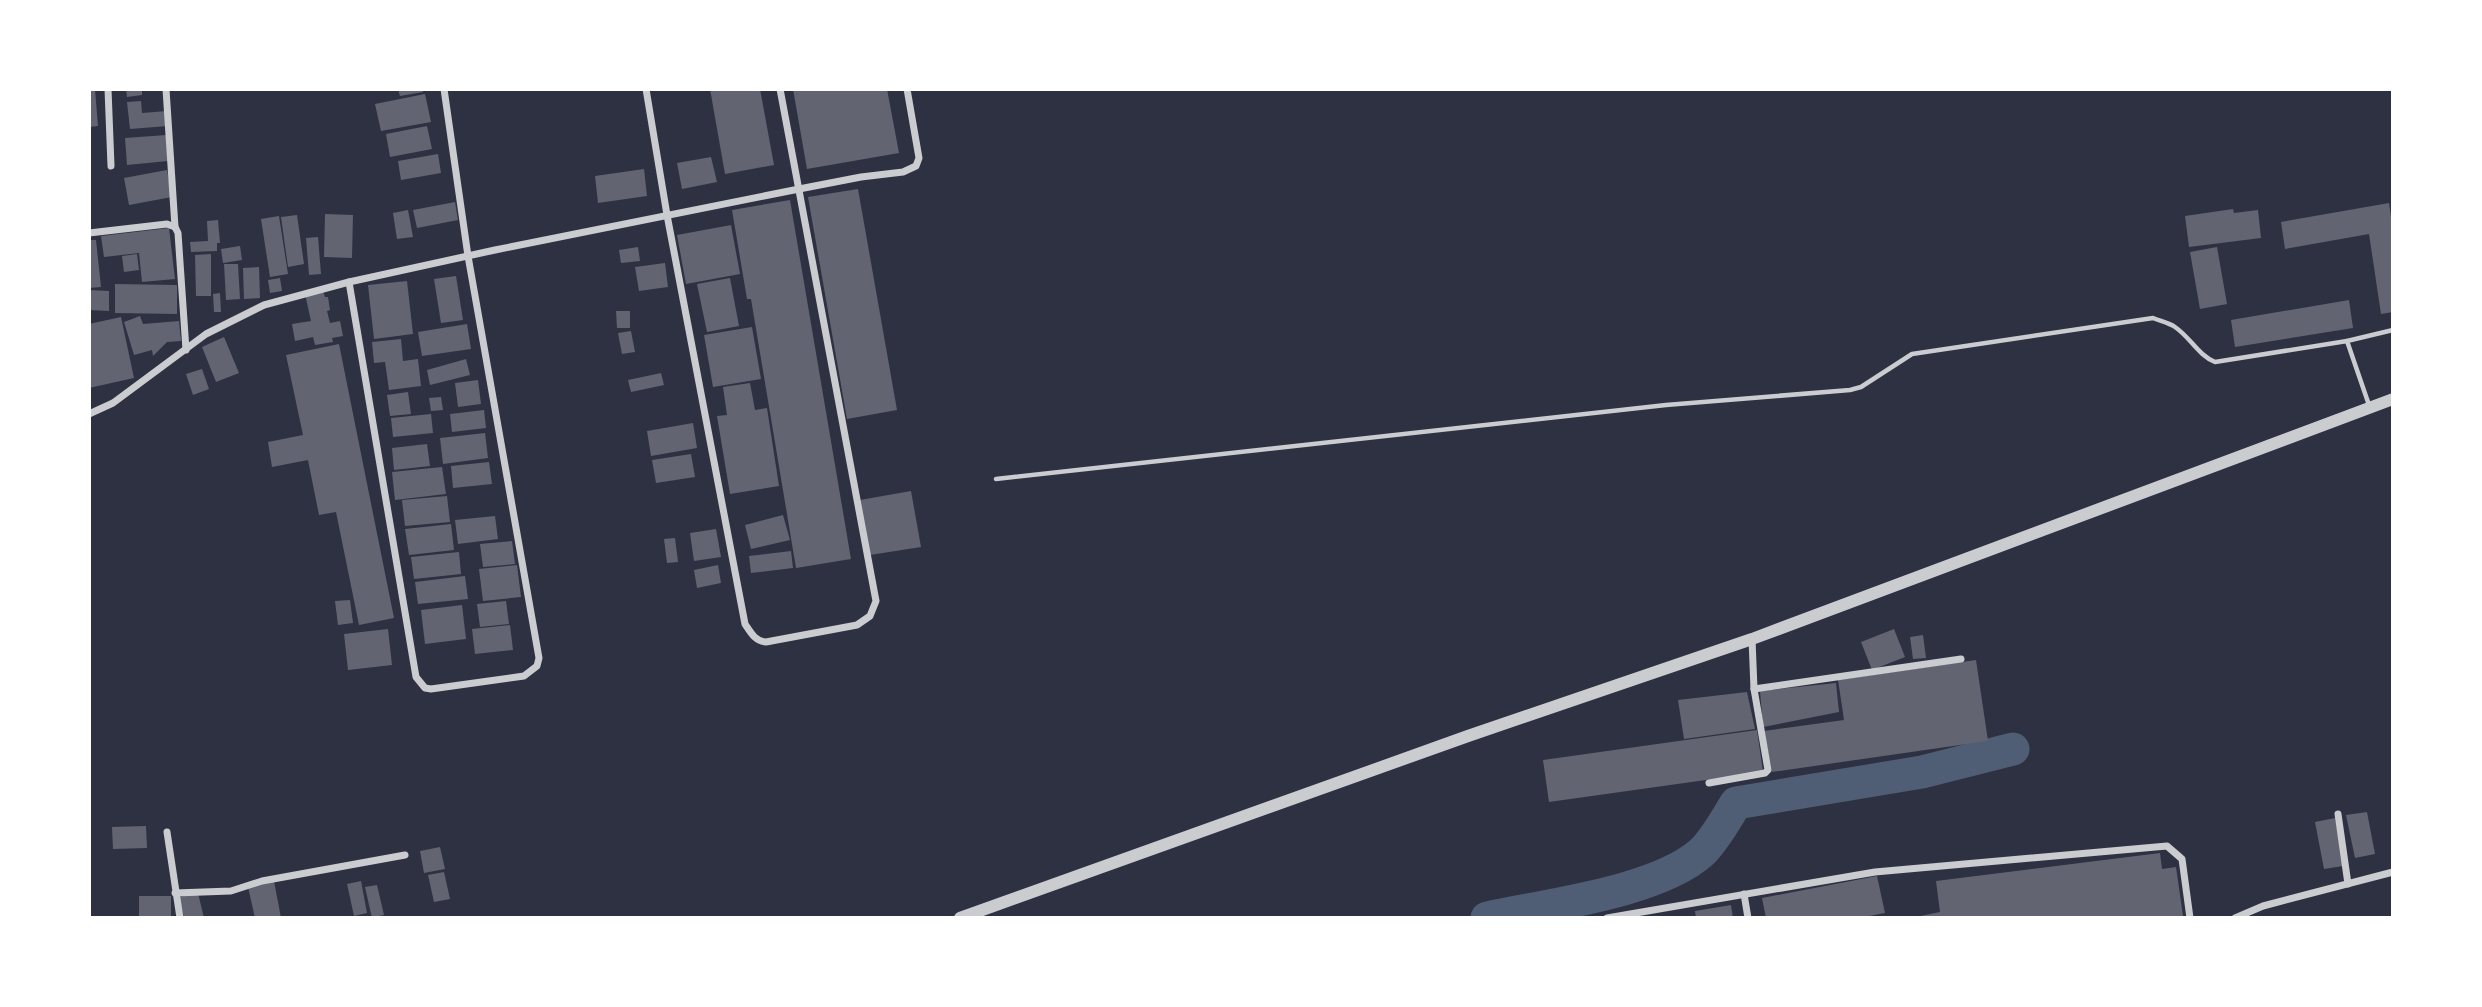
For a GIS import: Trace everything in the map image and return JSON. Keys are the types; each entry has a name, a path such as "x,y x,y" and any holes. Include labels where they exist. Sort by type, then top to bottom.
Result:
{"street":[{"path":"108,89 111,166"},
{"path":"166,89 186,350"},
{"path":"349,282 415,677 425,688 431,689 524,676 537,666 539,658 468,257 444,89"},
{"path":"646,89 667,215 745,624 760,641 779,640 857,625 870,616 876,601 780,89"},
{"path":"89,414 113,403 206,334 264,305 349,282 667,215 904,172 916,166 919,158 907,89"},
{"path":"89,233 167,224 175,227"},
{"path":"960,918 1468,736 1752,639 2393,399"},
{"path":"1709,783 1765,773 1768,770 1754,690 1752,639"},
{"path":"1754,690 1961,659"},
{"path":"2338,814 2348,884"},
{"path":"167,832 180,918"},
{"path":"1607,918 1652,914 1744,894 1875,872 2167,846 2182,859 2190,918"},
{"path":"175,892 231,891 262,881 405,855"},
{"path":"2235,918 2245,912 2393,872"},
{"path":"1744,894 1748,918"}],"lane":[{"path":"996,479 1652,407 1850,390 1861,387 1912,354 2153,318 2174,326 2203,357 2215,362 2347,341 2393,330"},
{"path":"2347,341 2369,406"}],"building":[{"path":"89,89 95,89 98,126 89,127"},
{"path":"126,89 142,89 142,95 127,97"},
{"path":"398,89 423,89 423,92 400,96"},
{"path":"710,89 760,89 774,165 725,174"},
{"path":"793,89 887,89 899,153 807,169"},
{"path":"425,94 431,122 381,131 375,104"},
{"path":"141,101 142,113 167,111 168,126 130,129 127,102"},
{"path":"427,126 432,149 390,157 386,134"},
{"path":"166,135 168,161 127,165 125,138"},
{"path":"438,154 441,173 401,180 398,161"},
{"path":"711,157 717,182 682,189 677,163"},
{"path":"644,169 647,196 598,203 595,176"},
{"path":"167,170 172,197 129,205 124,178"},
{"path":"858,189 897,410 847,419 808,197"},
{"path":"790,200 851,559 796,568 751,299 747,299 732,210"},
{"path":"455,202 458,220 417,228 413,210"},
{"path":"2389,203 2393,230 2393,312 2381,314 2369,234 2285,249 2281,222"},
{"path":"2233,209 2234,213 2258,210 2261,238 2189,247 2185,216"},
{"path":"408,210 413,237 397,239 393,213"},
{"path":"325,214 353,215 352,258 324,257"},
{"path":"297,215 304,264 288,267 281,217"},
{"path":"279,216 288,274 270,277 261,219"},
{"path":"218,220 220,243 217,243 217,251 191,252 190,242 208,241 207,221"},
{"path":"731,225 740,274 686,284 677,235"},
{"path":"169,228 175,279 142,282 139,253 104,257 101,236"},
{"path":"318,237 321,274 309,275 306,238"},
{"path":"89,240 96,240 101,287 89,288"},
{"path":"240,246 242,260 223,263 221,249"},
{"path":"638,247 640,261 621,263 619,250"},
{"path":"2217,247 2227,304 2200,309 2190,252"},
{"path":"137,254 139,270 124,272 122,256"},
{"path":"211,254 211,296 196,296 195,255"},
{"path":"665,263 668,287 639,291 635,267"},
{"path":"224,264 238,264 240,299 226,300"},
{"path":"259,267 260,298 244,299 243,268"},
{"path":"456,276 463,320 441,323 434,279"},
{"path":"280,278 282,291 270,293 268,280"},
{"path":"730,278 739,326 707,332 697,284"},
{"path":"407,281 413,334 374,339 368,285"},
{"path":"115,284 177,285 177,314 115,313"},
{"path":"89,290 109,291 109,311 89,310"},
{"path":"323,291 325,297 328,297 330,323 340,321 343,336 332,338 333,342 315,345 313,337 295,341 292,324 311,321 305,294"},
{"path":"220,293 221,312 214,312 213,294"},
{"path":"2349,300 2353,328 2235,347 2231,320"},
{"path":"616,311 630,311 630,328 617,328"},
{"path":"140,316 143,324 179,321 181,341 167,342 153,356 152,350 134,355 124,322"},
{"path":"121,317 134,378 89,388 89,324"},
{"path":"467,324 471,349 422,356 418,332"},
{"path":"752,327 761,379 713,387 704,335"},
{"path":"631,331 635,352 622,354 618,333"},
{"path":"224,337 239,373 216,382 202,347"},
{"path":"401,339 403,361 418,359 421,386 389,390 385,362 374,363 372,342"},
{"path":"339,344 394,618 359,625 336,512 319,515 308,460 272,467 268,442 303,435 286,355"},
{"path":"466,359 470,375 430,385 427,370"},
{"path":"202,369 209,389 193,395 186,374"},
{"path":"661,373 664,385 631,392 628,380"},
{"path":"478,380 481,404 458,407 455,383"},
{"path":"750,383 755,410 767,408 779,486 730,494 717,416 727,415 723,387"},
{"path":"408,392 411,414 390,416 387,395"},
{"path":"441,397 443,410 431,411 429,398"},
{"path":"484,410 486,428 452,432 450,414"},
{"path":"431,414 433,433 393,437 391,418"},
{"path":"693,423 697,448 651,456 647,431"},
{"path":"485,433 488,458 443,464 440,438"},
{"path":"427,444 430,466 394,470 392,448"},
{"path":"691,454 695,477 656,483 652,460"},
{"path":"489,462 492,484 453,488 451,466"},
{"path":"442,467 446,494 395,500 392,472"},
{"path":"911,491 921,547 870,555 860,500"},
{"path":"447,496 450,522 405,526 402,500"},
{"path":"783,515 790,540 751,549 745,525"},
{"path":"495,516 498,539 458,544 455,520"},
{"path":"451,524 454,550 409,555 405,529"},
{"path":"716,529 721,557 694,561 690,533"},
{"path":"675,538 678,562 667,563 664,539"},
{"path":"512,541 515,564 483,567 480,544"},
{"path":"791,551 793,568 751,573 749,556"},
{"path":"459,552 461,574 414,579 411,557"},
{"path":"517,565 521,597 483,601 479,569"},
{"path":"718,565 721,583 697,588 694,570"},
{"path":"465,576 468,599 418,604 415,582"},
{"path":"350,600 353,623 338,625 335,601"},
{"path":"506,601 509,624 480,627 477,604"},
{"path":"462,605 466,639 425,644 421,610"},
{"path":"510,625 513,650 475,654 472,629"},
{"path":"388,629 392,665 348,670 344,634"},
{"path":"1894,629 1905,657 1872,670 1861,642"},
{"path":"1923,635 1926,658 1913,659 1910,637"},
{"path":"1976,660 1988,741 1772,772 1764,731 1844,720 1838,680"},
{"path":"1836,683 1839,712 1763,727 1760,691"},
{"path":"1747,692 1755,729 1684,739 1678,700"},
{"path":"1757,730 1763,772 1549,802 1543,760"},
{"path":"2367,812 2375,854 2355,858 2346,815"},
{"path":"2335,818 2343,866 2324,869 2315,822"},
{"path":"146,826 147,848 113,849 112,827"},
{"path":"440,847 445,869 424,873 420,851"},
{"path":"2160,853 2162,869 2176,867 2183,916 1910,918 1940,912 1936,881"},
{"path":"444,872 450,899 434,902 428,875"},
{"path":"1877,876 1885,913 1859,918 1766,918 1762,898"},
{"path":"274,881 281,918 255,918 248,887"},
{"path":"361,881 367,913 354,916 347,884"},
{"path":"377,885 384,915 372,918 365,887"},
{"path":"198,893 204,918 184,918 179,897"},
{"path":"139,896 171,896 171,918 139,918"},
{"path":"1731,905 1733,918 1696,918 1695,911"}],"waterway":[{"path":"1487,918 1600,895 1630,887 1683,866 1702,852 1736,803 1922,772 2013,749"}]}
